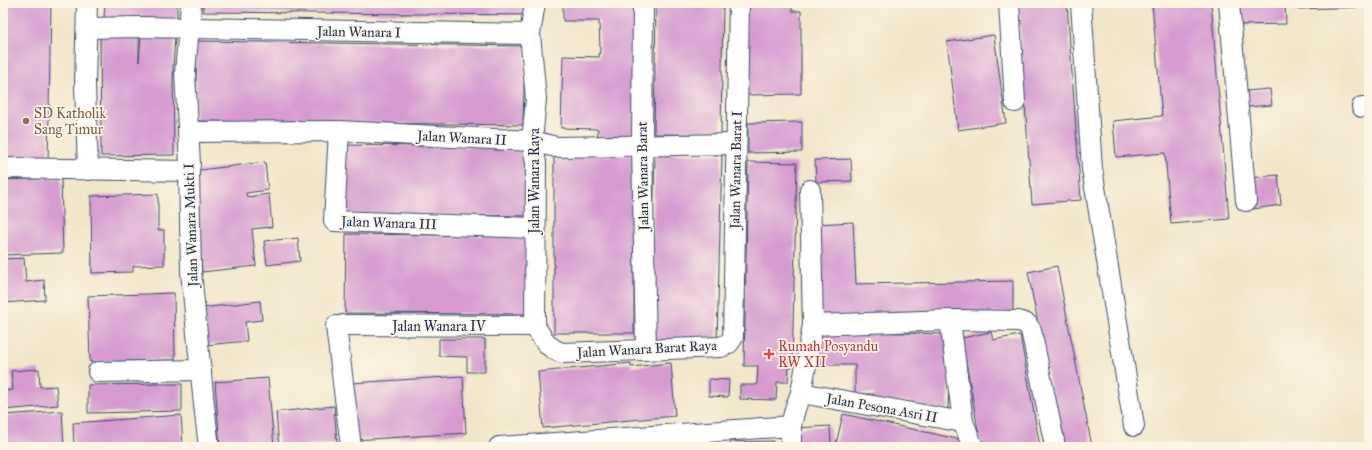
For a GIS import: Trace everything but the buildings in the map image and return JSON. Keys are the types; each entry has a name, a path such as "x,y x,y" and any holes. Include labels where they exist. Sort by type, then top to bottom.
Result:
{"street":[{"path":"87,3 85,85 88,170"},
{"name":"Jalan Wanara Mukti I","path":"192,3 188,29 185,73 190,164 191,272 209,447"},
{"name":"Jalan Wanara Raya","path":"535,3 530,34 536,99 532,141 536,163 536,326"},
{"name":"Jalan Wanara Barat","path":"643,3 642,146 646,349"},
{"name":"Jalan Wanara Barat I","path":"733,337 739,3"},
{"path":"1009,3 1015,102"},
{"path":"1081,3 1092,169 1134,426"},
{"path":"1230,3 1246,201"},
{"name":"Jalan Wanara I","path":"87,28 139,27 530,34"},
{"name":"Jalan Wanara II","path":"188,132 339,131 532,141 556,147 736,144"},
{"name":"Jalan Wanara III","path":"339,131 334,221 535,228"},
{"path":"3,168 189,171"},
{"path":"791,447 791,426 801,393 813,325 810,190"},
{"path":"813,325 950,320 1019,322 1027,324 1031,330 1054,447"},
{"path":"950,320 963,422 973,447"},
{"name":"Jalan Wanara IV","path":"351,447 340,326 536,326"},
{"name":"Jalan Wanara Barat Raya","path":"536,326 543,340 558,352 563,353 722,347 729,343 733,337"},
{"path":"98,372 201,370"},
{"name":"Jalan Pesona Asri II","path":"801,393 963,422"},
{"path":"499,447 791,426"}],"place":[{"name":"SD Katholik Sang Timur","path":"26,121"},
{"name":"Rumah Posyandu RW XII","path":"769,354"}]}
